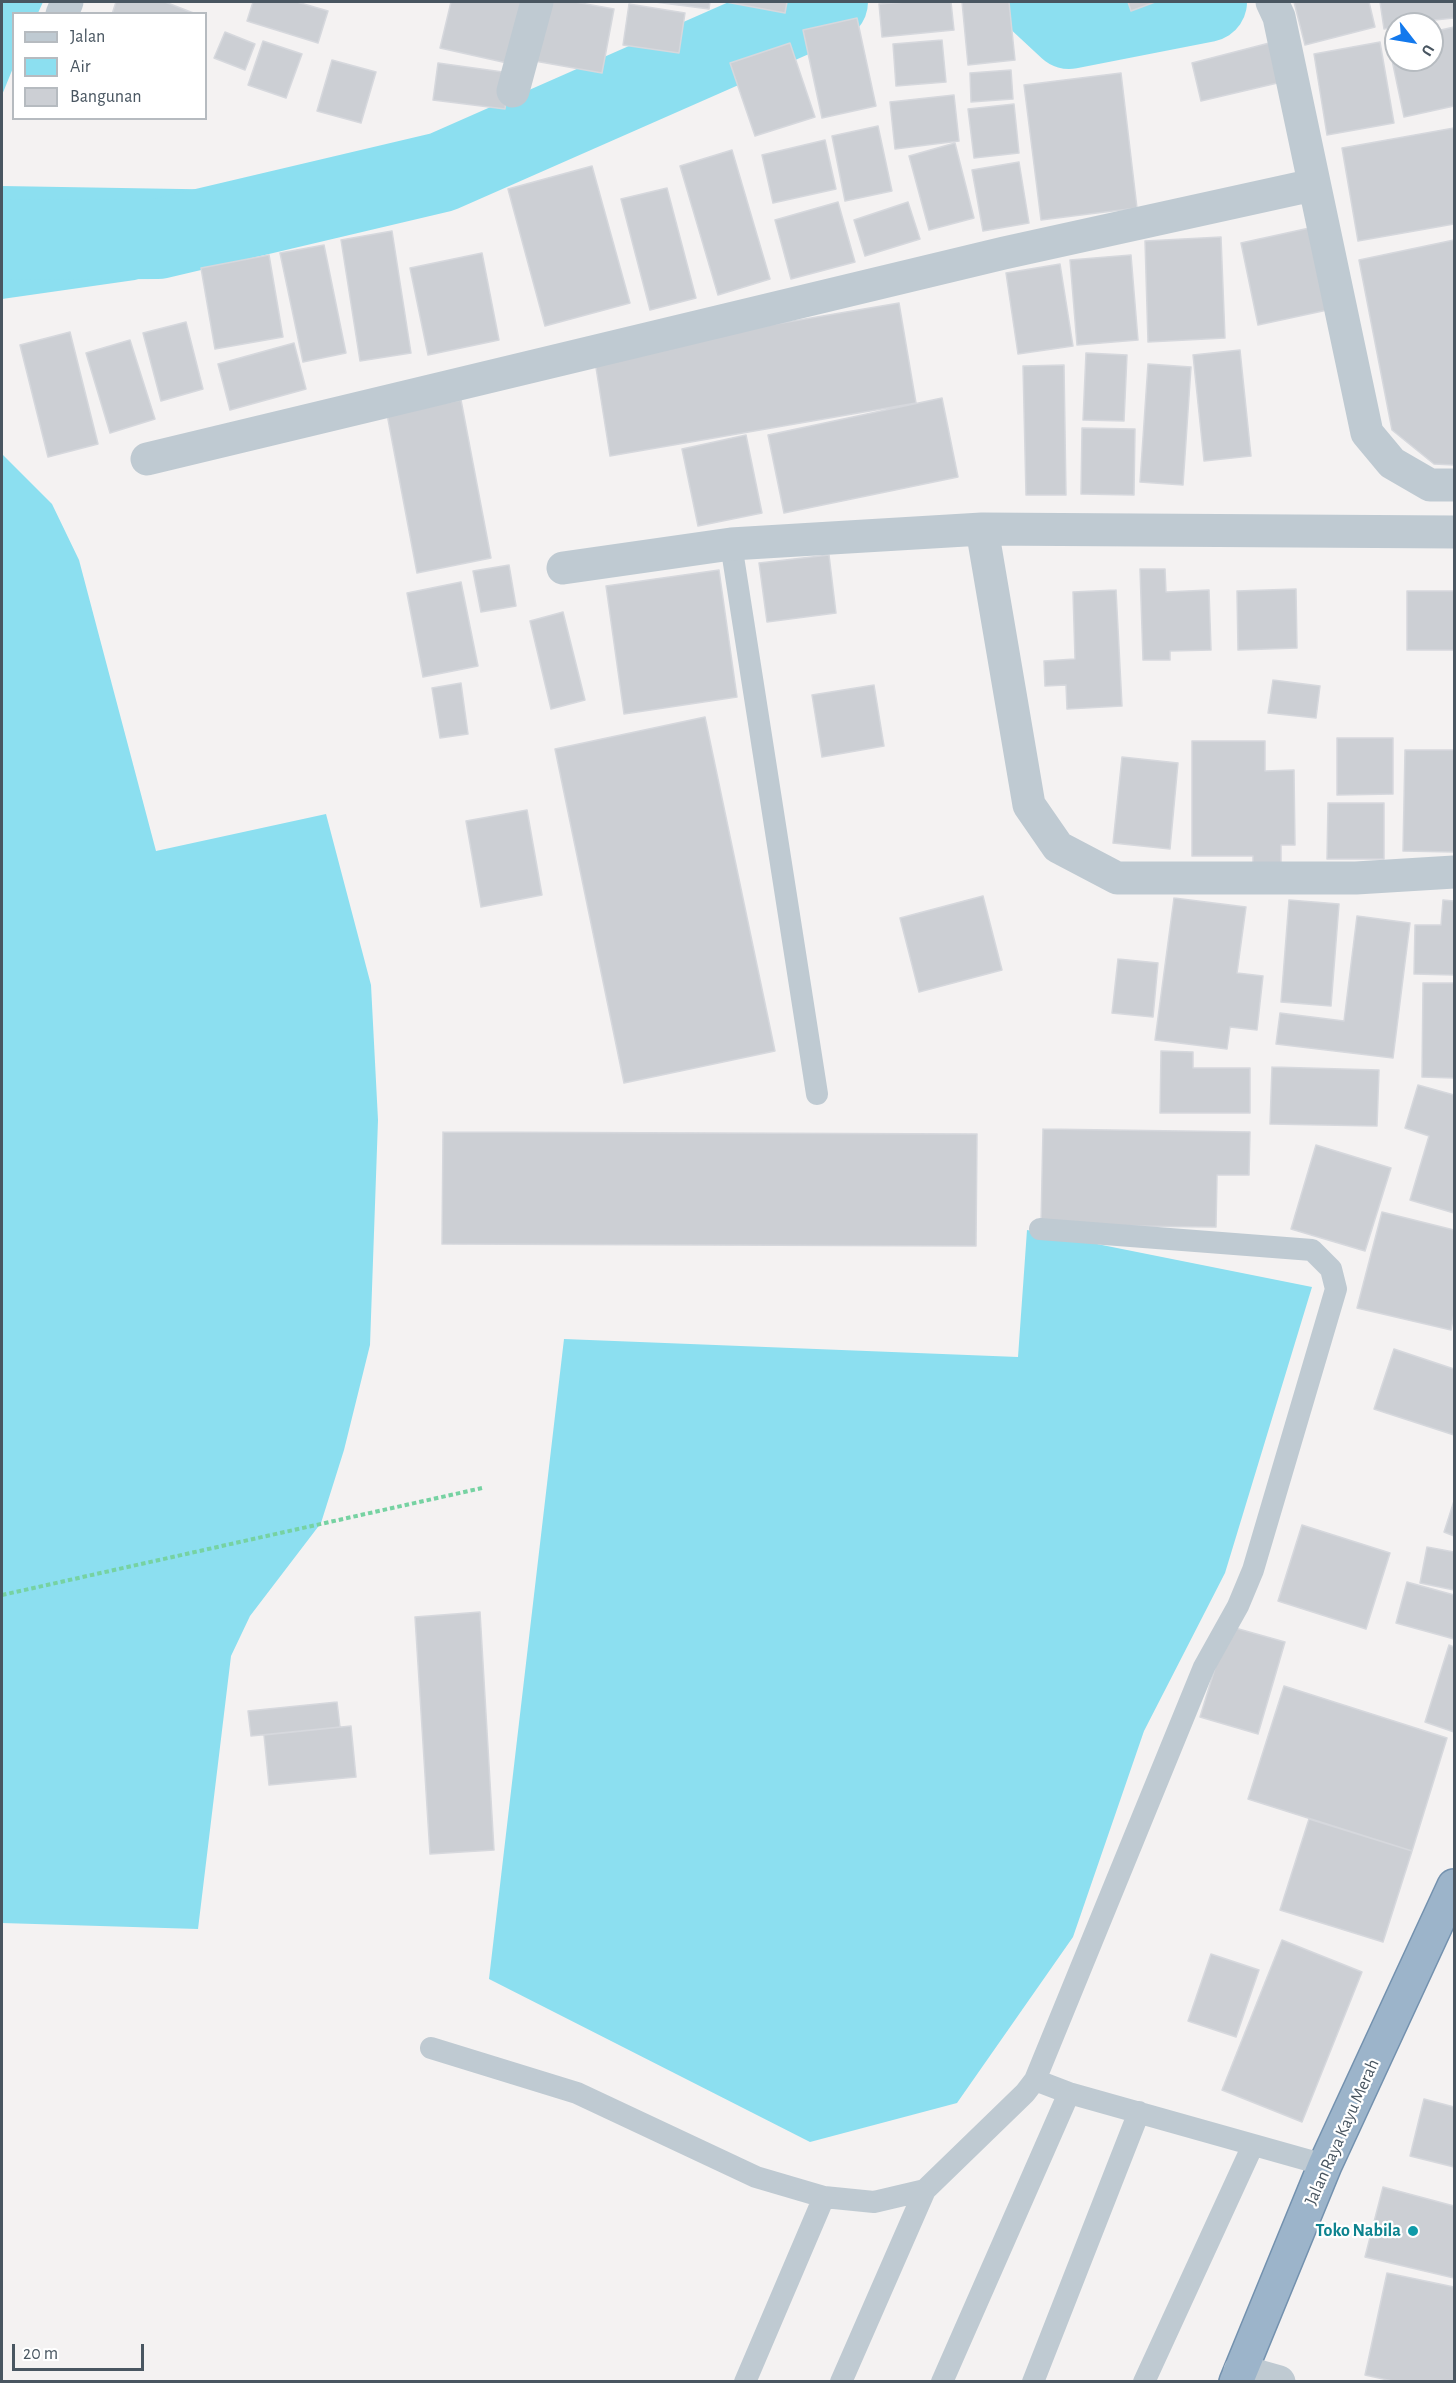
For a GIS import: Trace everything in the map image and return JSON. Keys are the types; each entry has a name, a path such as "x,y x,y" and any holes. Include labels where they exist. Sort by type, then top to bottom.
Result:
{"highway":[{"name":"Jalan Raya Kayu Merah","path":"1238,2376 1324,2165 1455,1886"}],"street":[{"path":"513,92 537,2"},
{"path":"1276,9 1366,433 1392,463 1430,484 1455,485"},
{"path":"147,459 1004,253 1313,185"},
{"path":"563,568 731,544 982,529 1455,531"},
{"path":"982,529 1029,805 1058,847 1117,878 1356,878 1455,872"},
{"path":"1238,2376 1278,2382"}],"lane":[{"path":"731,544 818,1094"},
{"path":"841,2382 926,2190 1025,2093 1035,2080 1204,1667 1238,1606 1253,1570 1336,1289 1331,1269 1312,1250 1040,1229"},
{"path":"431,2048 577,2093 756,2177 824,2197 874,2202 926,2190"},
{"path":"1035,2080 1069,2093 1324,2165"},
{"path":"942,2382 1069,2093"},
{"path":"1033,2382 1139,2112"},
{"path":"1144,2382 1253,2145"},
{"path":"745,2382 824,2197"}],"path":[{"path":"2,1595 482,1488"}],"water":[{"path":"2,2 43,2 38,12 12,12 12,70 2,95"},
{"path":"2,186 301,191 312,225 135,280 2,299"},
{"path":"2,454 52,504 79,560 156,851 326,814 371,985 378,1120 370,1345 344,1450 321,1523 250,1616 231,1656 198,1929 2,1923"},
{"path":"1027,1230 1312,1287 1225,1573 1144,1731 1073,1937 957,2103 810,2142 489,1979 564,1339 1018,1357"}],"building":[{"path":"116,2 165,2 191,12 113,12"},
{"path":"253,2 297,2 328,11 318,43 247,21"},
{"path":"451,2 521,2 507,63 440,48"},
{"path":"540,2 575,2 614,9 602,73 529,60"},
{"path":"655,2 710,2 709,9"},
{"path":"726,2 787,2 785,13"},
{"path":"951,2 954,30 882,37 879,4"},
{"path":"962,2 1009,2 1015,60 968,65"},
{"path":"1128,2 1155,2 1131,11"},
{"path":"1294,2 1369,2 1375,27 1305,45"},
{"path":"1380,2 1454,2 1454,18 1444,19 1444,12 1384,12 1384,29"},
{"path":"629,4 685,13 679,53 623,45"},
{"path":"857,18 876,106 822,118 803,30"},
{"path":"1454,27 1454,106 1404,117 1395,72 1444,72 1444,29"},
{"path":"225,32 255,44 245,70 214,58"},
{"path":"942,40 946,82 896,86 893,44"},
{"path":"263,41 302,54 286,98 248,85"},
{"path":"1277,41 1286,81 1201,101 1192,63"},
{"path":"1380,42 1394,123 1327,135 1314,54"},
{"path":"790,43 815,117 755,136 730,63"},
{"path":"332,60 376,72 361,123 317,111"},
{"path":"438,63 510,73 505,109 433,100"},
{"path":"1011,70 1013,99 971,102 970,73"},
{"path":"1121,73 1137,208 1041,220 1024,85"},
{"path":"954,95 959,141 895,149 890,102"},
{"path":"1014,104 1019,153 974,158 968,109"},
{"path":"878,126 892,191 845,201 832,136"},
{"path":"1454,128 1454,224 1358,241 1342,148"},
{"path":"825,140 836,189 773,203 762,155"},
{"path":"955,143 974,218 929,230 909,156"},
{"path":"732,150 770,279 718,295 680,166"},
{"path":"1019,162 1029,223 983,231 972,170"},
{"path":"592,166 630,303 545,326 508,189"},
{"path":"667,188 696,298 650,310 621,199"},
{"path":"838,202 855,262 791,279 775,220"},
{"path":"908,202 920,239 865,256 854,220"},
{"path":"1314,227 1332,309 1258,325 1241,243"},
{"path":"392,231 411,353 360,361 341,240"},
{"path":"1221,237 1225,338 1148,342 1145,241"},
{"path":"1454,240 1454,465 1434,464 1392,430 1359,260"},
{"path":"324,245 346,353 303,362 280,253"},
{"path":"482,253 499,340 428,355 410,268"},
{"path":"269,255 283,337 215,349 201,268"},
{"path":"1131,255 1138,340 1077,345 1070,260"},
{"path":"1060,264 1073,346 1018,354 1006,273"},
{"path":"899,303 916,403 610,456 594,355"},
{"path":"186,322 203,389 161,401 143,333"},
{"path":"70,332 98,444 48,457 20,345"},
{"path":"130,340 155,419 110,433 86,353"},
{"path":"294,343 306,389 230,410 218,364"},
{"path":"1240,350 1251,456 1204,461 1193,355"},
{"path":"1086,353 1127,355 1124,421 1083,420"},
{"path":"1148,364 1191,367 1183,485 1140,482"},
{"path":"1064,365 1066,495 1026,495 1023,366"},
{"path":"942,398 958,477 784,513 768,435"},
{"path":"461,400 491,558 417,573 387,414"},
{"path":"1082,428 1135,429 1134,495 1081,494"},
{"path":"746,435 762,513 698,526 682,449"},
{"path":"829,555 836,613 767,622 759,563"},
{"path":"509,565 516,606 481,612 473,571"},
{"path":"1140,569 1165,569 1166,592 1209,590 1211,650 1170,651 1170,660 1143,660"},
{"path":"719,570 737,697 624,714 606,586"},
{"path":"461,582 478,666 423,677 407,593"},
{"path":"1296,589 1297,648 1238,650 1237,591"},
{"path":"1116,590 1122,706 1067,709 1066,685 1045,686 1044,661 1075,659 1073,592"},
{"path":"1407,591 1454,591 1454,650 1407,650"},
{"path":"563,612 585,700 551,709 530,621"},
{"path":"1273,680 1320,686 1316,718 1268,713"},
{"path":"461,683 468,734 440,738 432,688"},
{"path":"874,685 884,746 822,757 812,695"},
{"path":"705,717 775,1051 624,1083 555,749"},
{"path":"1337,738 1393,738 1393,794 1337,795"},
{"path":"1192,741 1265,741 1265,771 1294,770 1295,845 1281,845 1281,866 1253,866 1253,856 1192,856"},
{"path":"1405,750 1454,750 1454,852 1403,851"},
{"path":"1122,757 1178,763 1170,849 1113,843"},
{"path":"1328,803 1384,803 1384,859 1327,859"},
{"path":"527,810 542,895 481,907 466,821"},
{"path":"983,896 1002,970 919,992 900,918"},
{"path":"1174,898 1246,907 1237,973 1263,976 1257,1030 1230,1027 1227,1049 1155,1040"},
{"path":"1289,900 1339,904 1331,1006 1281,1002"},
{"path":"1443,900 1454,901 1454,975 1414,974 1415,925 1441,925"},
{"path":"1357,916 1410,923 1393,1058 1276,1044 1280,1013 1344,1021"},
{"path":"1118,959 1158,963 1153,1017 1112,1013"},
{"path":"1423,983 1454,983 1454,1078 1422,1077"},
{"path":"1161,1051 1193,1052 1193,1068 1250,1068 1250,1113 1160,1113"},
{"path":"1272,1067 1379,1070 1377,1126 1270,1124"},
{"path":"1418,1085 1454,1095 1454,1213 1410,1200 1429,1136 1405,1128"},
{"path":"1043,1129 1250,1132 1249,1175 1217,1175 1216,1227 1041,1225"},
{"path":"443,1132 977,1134 976,1246 442,1244"},
{"path":"1316,1145 1391,1168 1365,1251 1291,1229"},
{"path":"1382,1212 1454,1230 1454,1314 1451,1330 1357,1308"},
{"path":"1394,1349 1454,1369 1454,1435 1374,1409"},
{"path":"1454,1501 1454,1536 1444,1532"},
{"path":"1302,1525 1390,1553 1366,1629 1278,1601"},
{"path":"1427,1547 1454,1552 1454,1590 1420,1583"},
{"path":"1407,1582 1454,1595 1454,1639 1396,1623"},
{"path":"480,1612 494,1850 430,1854 415,1617"},
{"path":"1228,1626 1285,1642 1258,1734 1200,1717"},
{"path":"1449,1645 1454,1647 1454,1732 1425,1722"},
{"path":"1284,1686 1447,1738 1412,1851 1248,1799"},
{"path":"337,1702 340,1727 251,1736 248,1711"},
{"path":"351,1726 356,1777 269,1785 264,1735"},
{"path":"1309,1819 1412,1851 1383,1942 1280,1910"},
{"path":"1282,1940 1362,1972 1302,2122 1222,2090"},
{"path":"1211,1954 1259,1970 1236,2037 1188,2021"},
{"path":"1424,2099 1454,2107 1454,2167 1410,2156"},
{"name":"Toko Nabila","path":"1383,2187 1454,2206 1454,2278 1365,2257"},
{"path":"1387,2273 1454,2287 1454,2382 1397,2382 1365,2375"}],"waterway":[{"path":"2,240 158,239 442,172 828,2"},
{"path":"1040,2 1069,29 1207,2"}],"place":[{"name":"Toko Nabila","path":"1413,2231"}]}
